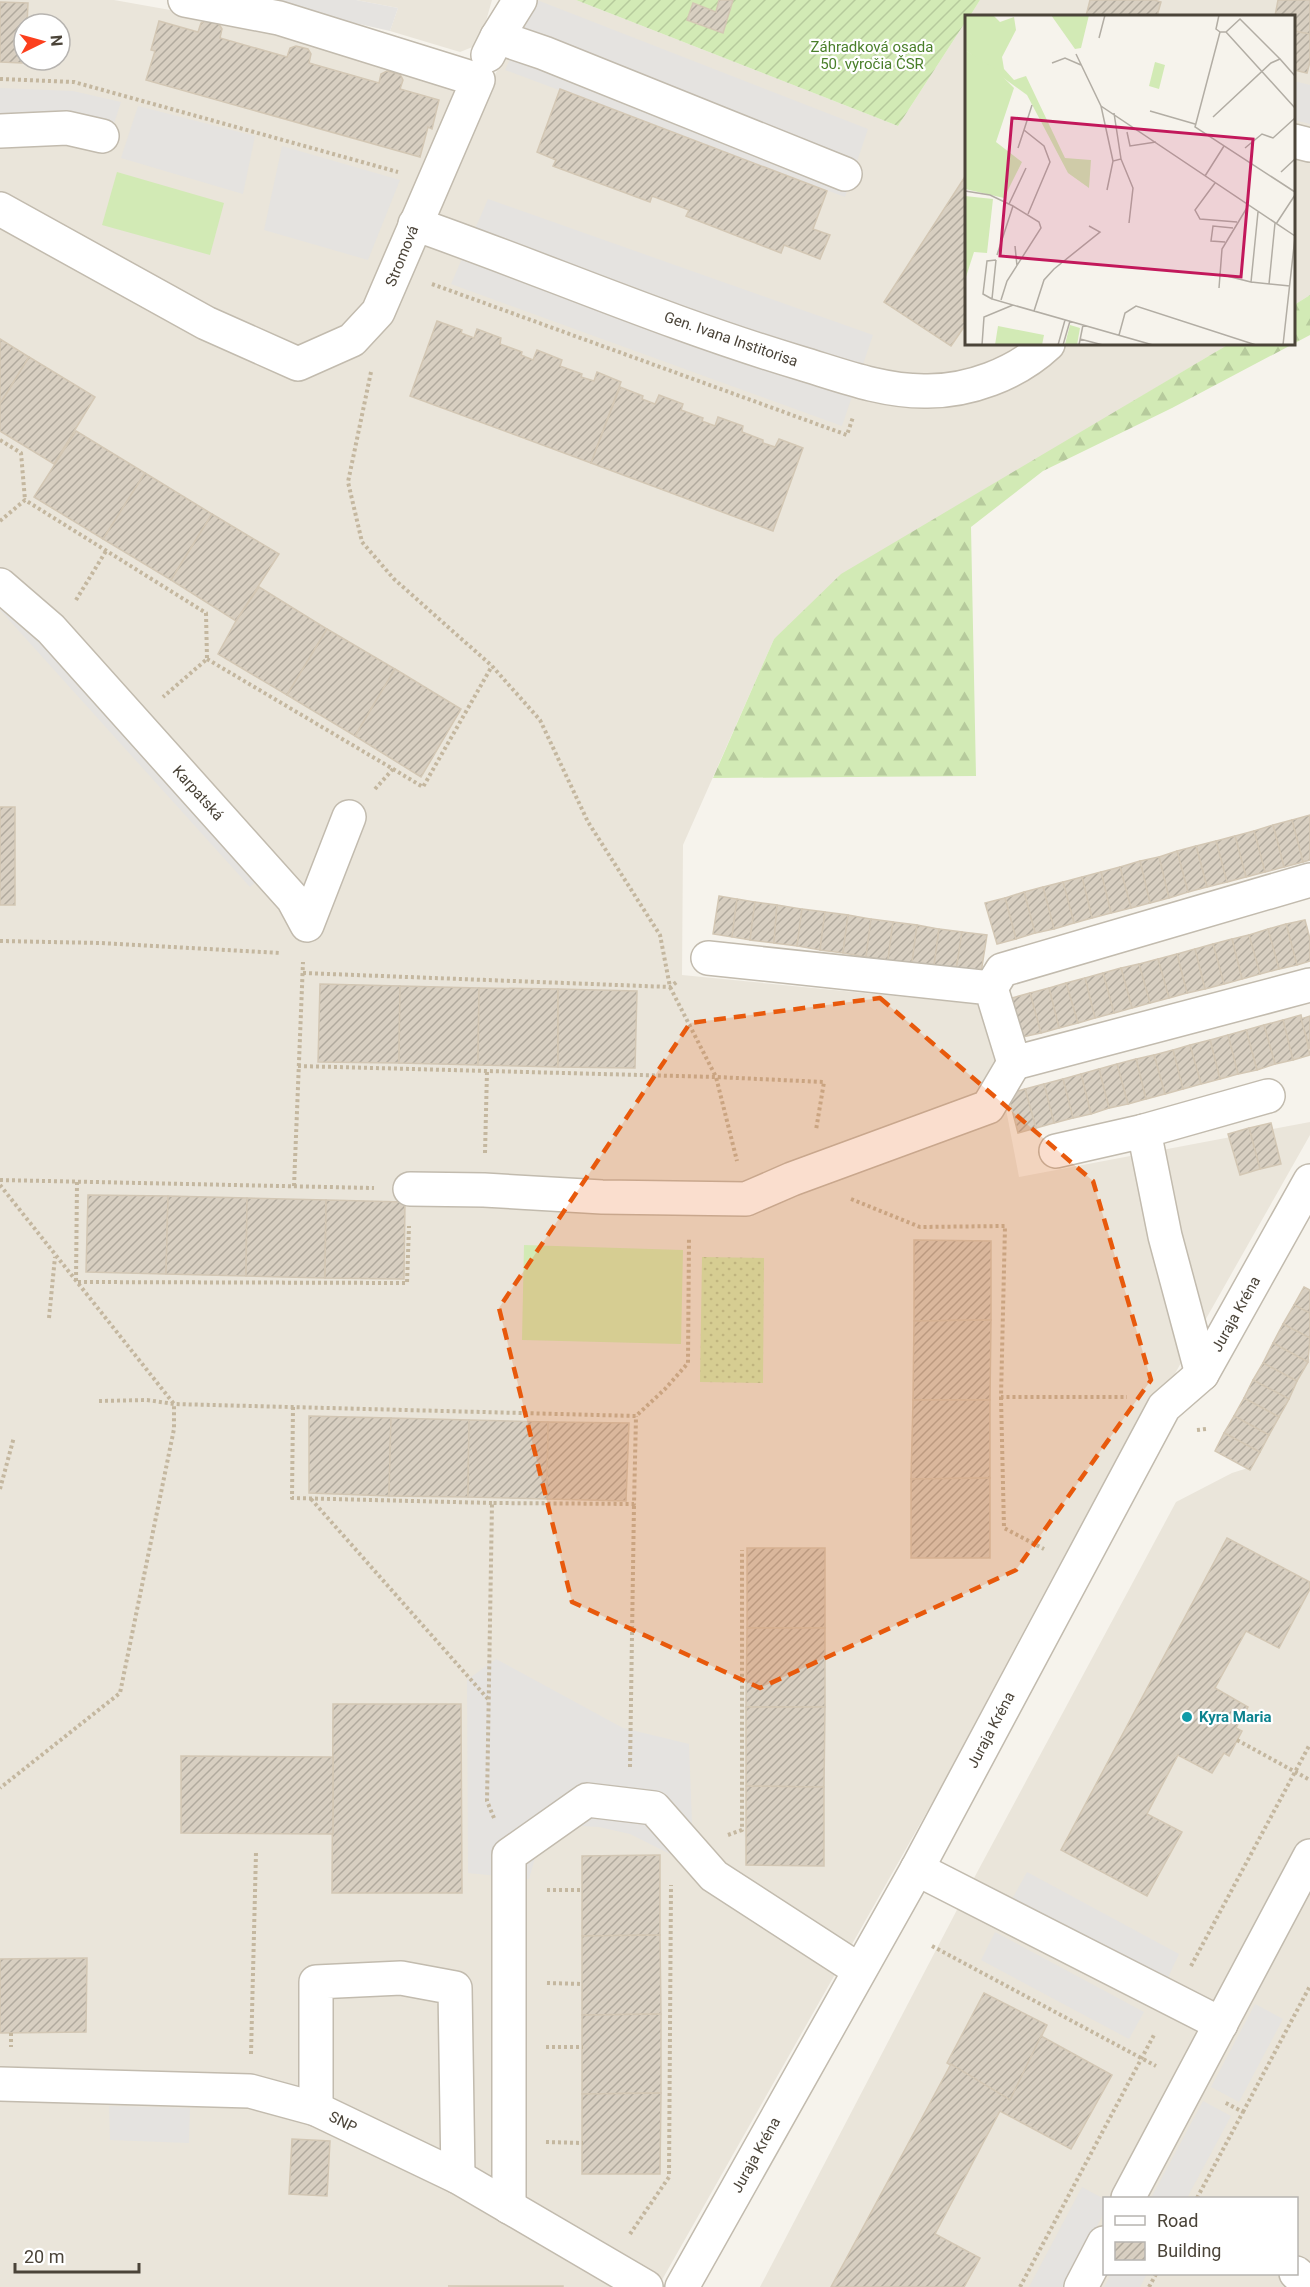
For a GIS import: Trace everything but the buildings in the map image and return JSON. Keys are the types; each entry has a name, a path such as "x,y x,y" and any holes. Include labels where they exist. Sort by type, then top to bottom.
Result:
{"street":[{"path":"185,0 279,18 478,80"},
{"name":"Stromová","path":"0,209 206,323 298,364 352,340 378,312 497,37 520,0"},
{"path":"497,37 544,53 845,174"},
{"path":"0,131 67,128 102,135"},
{"path":"1295,141 1310,145"},
{"name":"Gen. Ivana Institorisa","path":"415,224 743,346 894,389 925,391 956,388 986,380 1015,368 1047,345"},
{"name":"Karpatská","path":"0,585 51,629 293,899 305,940"},
{"path":"305,940 349,817"},
{"path":"1014,1063 991,988 1002,970 1310,880"},
{"path":"708,958 991,988"},
{"path":"410,1189 484,1190 602,1197 746,1199 809,1172 988,1107 1014,1063 1310,985"},
{"path":"1056,1151 1144,1131 1268,1096"},
{"path":"1144,1131 1165,1236 1203,1374"},
{"name":"Juraja Kréna","path":"682,2287 917,1869 1164,1407 1203,1374 1310,1181"},
{"path":"508,2207 508,1855 587,1800 654,1808 714,1876 859,1970"},
{"path":"1129,2197 1310,1856"},
{"path":"917,1869 1221,2024"},
{"path":"316,2109 316,1982 401,1978 454,1988 458,2177"},
{"name":"SNP","path":"1,2089 250,2091 316,2109 458,2177 646,2287"},
{"path":"1081,2287 1103,2245"},
{"path":"1298,2275 1310,2285"}],"path":[{"path":"0,79 74,82 401,172 433,183"},
{"path":"352,340 368,356 373,366 348,482 362,542 394,579 492,666 540,720 588,822 660,935 670,987 716,1077 746,1199"},
{"path":"0,440 21,453 25,500"},
{"path":"0,521 25,500"},
{"path":"25,500 206,613 207,659"},
{"path":"70,608 106,551"},
{"path":"207,659 423,787 492,666"},
{"path":"157,702 207,659"},
{"path":"349,817 393,769"},
{"path":"0,941 112,943 231,949 305,940 294,1186"},
{"path":"303,973 670,987 708,958"},
{"path":"298,1066 824,1082 808,1181 920,1227 1005,1226 1001,1397 1004,1528 1046,1550"},
{"path":"484,1190 487,1071"},
{"path":"0,1180 410,1189 407,1283 76,1282"},
{"path":"76,1282 77,1182"},
{"path":"0,1185 174,1404 174,1429 120,1693 0,1788"},
{"path":"99,1401 147,1400 174,1404 636,1416 688,1363 690,1198"},
{"path":"49,1318 55,1256"},
{"path":"1001,1397 1129,1397"},
{"path":"293,1407 292,1498 633,1504"},
{"path":"630,1806 636,1416"},
{"path":"0,1489 14,1437"},
{"path":"311,1499 489,1699"},
{"path":"492,1503 487,1801 508,1855"},
{"path":"609,2267 669,2177 681,1838 742,1830 742,1550"},
{"path":"1237,1740 1310,1780"},
{"path":"250,2091 256,1852"},
{"path":"541,1890 582,1890"},
{"path":"932,1946 1243,2112"},
{"path":"541,1983 582,1984"},
{"path":"1198,2197 1310,1986"},
{"path":"541,2047 583,2047"},
{"path":"541,2142 583,2142"}],"highlighted area":[{"path":"880,998 1093,1181 1151,1380 1016,1570 760,1688 572,1602 499,1308 690,1023"}],"shaded area":[{"path":"0,0 114,0 389,49 493,78 537,0 576,0 898,126 965,23 965,345 1227,345 1127,405 774,639 683,845 682,975 986,1005 1019,1177 1310,1122 1310,1135 658,2287 0,2287"},
{"path":"254,0 356,0 398,8 390,31"},
{"path":"356,0 492,0 484,28 475,46 460,52 390,31 398,8"},
{"path":"537,0 868,129 845,197 505,70"},
{"path":"980,0 1310,0 1310,295 1295,304 1295,15 971,15"},
{"path":"1295,81 1310,85 1310,124 1295,120"},
{"path":"0,88 73,91 121,102 104,154 63,142 0,143"},
{"path":"138,106 255,136 243,194 121,158"},
{"path":"282,146 400,180 368,260 264,230"},
{"path":"488,199 873,335 842,426 451,284"},
{"path":"0,571 274,867 250,887 0,610"},
{"path":"1310,1358 1310,2287 760,2287 959,1906 1176,1502 1232,1473 1251,1467"},
{"path":"496,1659 623,1728 689,1744 692,1823 676,1857 630,1834 599,1827 581,1826 562,1835 535,1858 529,1879 468,1873 467,1680"},
{"path":"1027,1872 1179,1954 1166,1982 1012,1899"},
{"path":"995,1932 1144,2012 1129,2039 981,1960"},
{"path":"1255,2004 1283,2019 1239,2102 1211,2087"},
{"path":"1203,2101 1231,2116 1188,2197 1152,2197"},
{"path":"109,2106 190,2108 189,2143 110,2140"},
{"path":"1082,2187 1103,2198 1103,2215 1064,2287 1029,2287"},
{"path":"1110,2275 1146,2275 1140,2287 1104,2287"}],"green space":[{"name":"Záhradková osada 50. výročia ČSR","path":"576,0 980,0 971,15 965,15 965,23 898,126"},
{"path":"117,172 224,203 210,255 102,225"},
{"path":"1310,295 1310,335 1295,342 1295,304"},
{"path":"1227,345 1291,345 1172,408 1043,471 971,527 976,776 713,778 774,639 841,574"},
{"path":"524,1245 683,1250 681,1344 522,1340"},
{"path":"702,1257 764,1258 763,1383 700,1382"}],"place":[{"name":"Kyra Maria","path":"1187,1717"}]}
